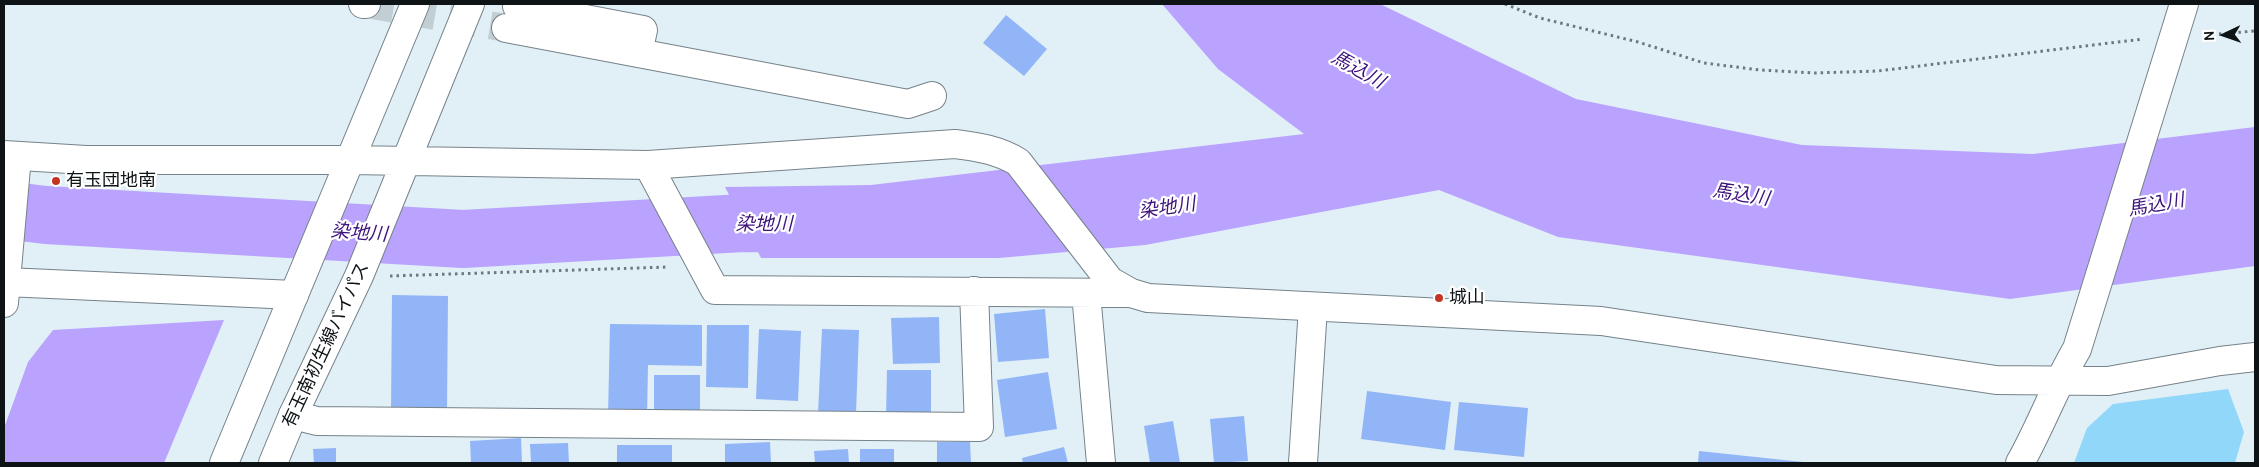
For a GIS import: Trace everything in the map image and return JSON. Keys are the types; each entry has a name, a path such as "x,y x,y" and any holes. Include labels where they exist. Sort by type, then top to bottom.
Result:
{"street":[{"path":"224,463 415,4"},
{"name":"有玉南初生線バイパス","path":"274,463 293,415 371,276 400,172 470,4"},
{"path":"518,4 517,6 643,30 638,53"},
{"path":"2020,463 2042,421 2058,382 2077,349 2184,4"},
{"path":"506,28 908,104 932,96"},
{"path":"298,285 5,293 12,160 86,160 345,172 400,172 648,165 955,144 1002,152 1018,162 1110,281 1131,293 1148,298 1601,321 1996,380 2108,381 2220,361 2255,357"},
{"path":"648,165 715,290 1131,293"},
{"path":"293,415 318,421 979,427 974,291"},
{"path":"1086,293 1101,463"},
{"path":"1303,463 1314,307"}],"path":[{"path":"1505,4 1540,18 1638,42 1704,63 1760,70 1815,73 1878,71 2109,42 2255,32"},
{"path":"371,276 702,266"}],"shaded area":[{"path":"2228,389 2244,432 2235,463 2074,463 2087,428 2113,404"}],"water":[{"name":"馬込川","path":"1162,4 1380,4 1576,99 1802,145 2033,154 2255,127 2255,266 2010,299 1558,237 1439,190 1145,245 999,258 761,258 725,187 871,185 1304,134 1218,69"},
{"path":"224,320 164,463 4,463 4,428 28,362 53,330"}],"building":[{"path":"1006,15 1047,49 1024,76 983,43"},
{"path":"392,295 448,296 447,411 391,411"},
{"path":"1045,309 1049,358 998,362 994,314"},
{"path":"939,317 940,363 893,364 891,318"},
{"path":"610,324 702,325 702,366 648,365 647,418 608,417"},
{"path":"707,325 749,325 748,388 706,387"},
{"path":"759,329 801,331 798,401 756,399"},
{"path":"822,329 859,330 856,414 818,413"},
{"path":"887,370 931,370 931,419 886,418"},
{"path":"1048,372 1057,429 1005,437 997,380"},
{"path":"654,375 700,375 700,419 654,419"},
{"path":"1367,391 1451,402 1445,450 1361,439"},
{"path":"1459,402 1528,408 1524,457 1454,450"},
{"path":"1244,416 1248,461 1214,463 1210,419"},
{"path":"1173,421 1180,463 1150,463 1144,426"},
{"path":"521,438 522,463 471,463 470,441"},
{"path":"770,442 771,463 725,463 725,444"},
{"path":"937,442 970,442 971,463 937,463"},
{"path":"568,443 569,463 531,463 530,444"},
{"path":"617,445 672,445 672,463 617,463"},
{"path":"1064,447 1068,463 1023,463 1022,458"},
{"path":"336,448 336,463 314,463 313,449"},
{"path":"848,449 849,463 815,463 814,451"},
{"path":"860,449 894,449 894,463 860,463"},
{"path":"1699,451 1803,462 1803,463 1698,463"}],"waterway":[{"name":"染地川","path":"4,210 46,215 463,239 743,223 823,224"}],"tunnel":[{"path":"366,4 506,28"}],"place":[{"name":"有玉団地南","path":"56,181"},
{"name":"城山","path":"1439,298"}]}
